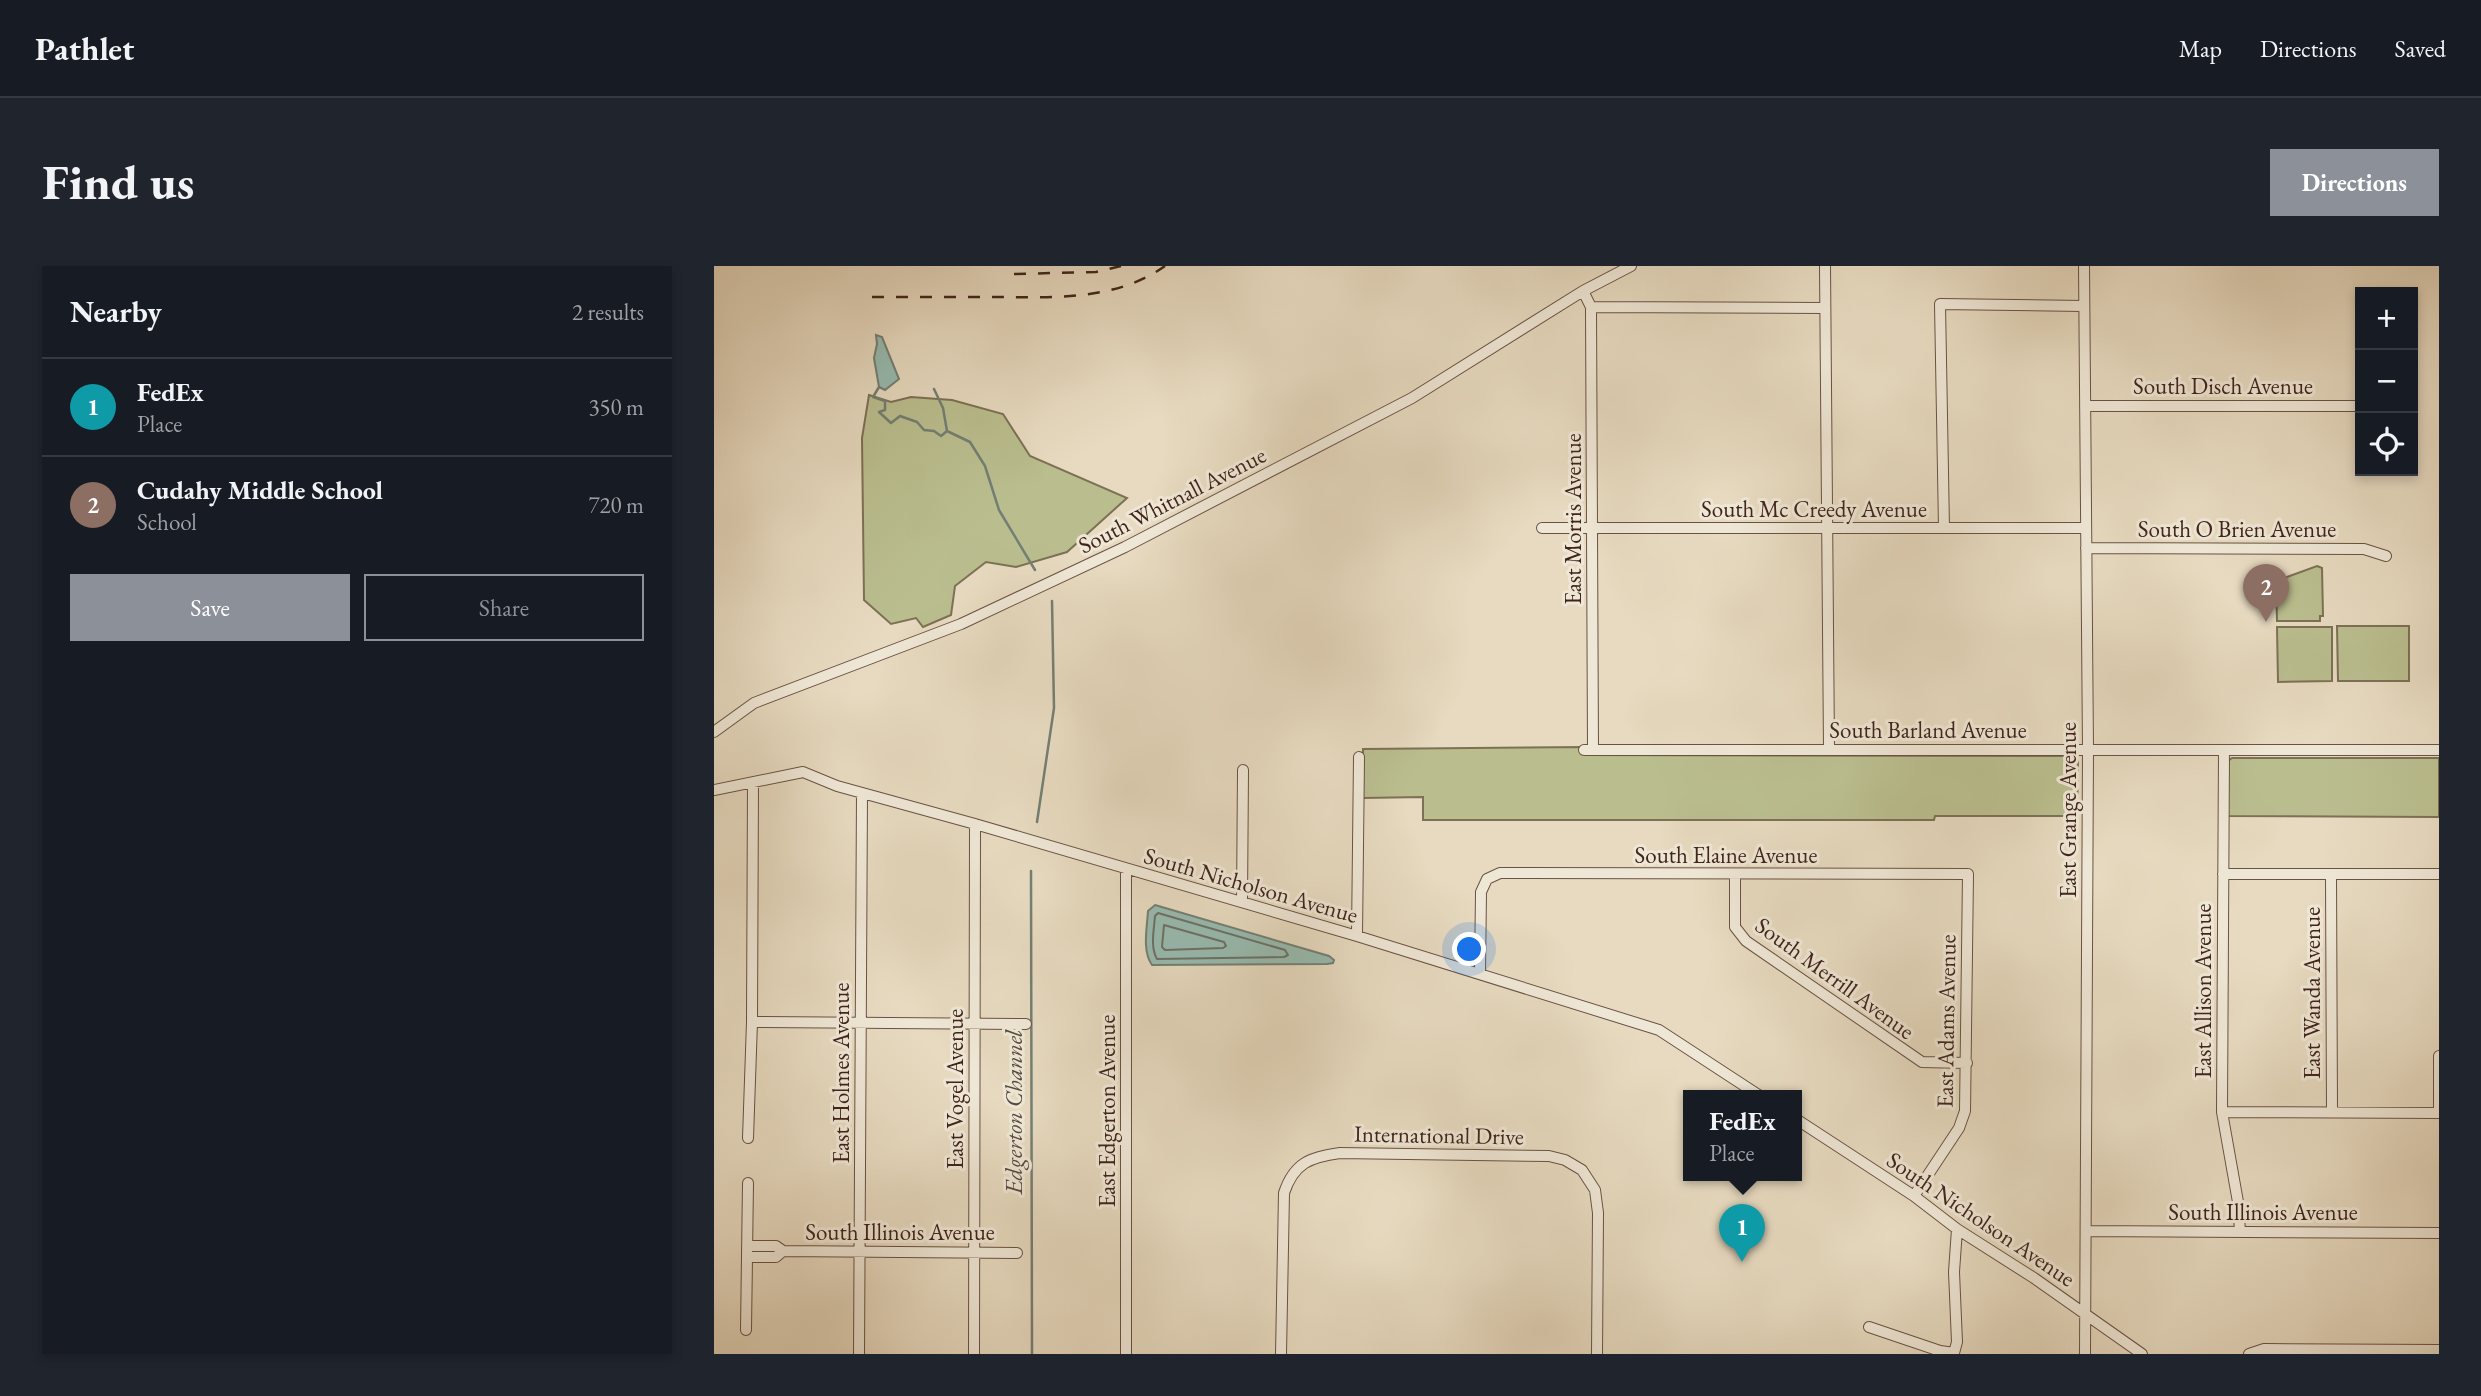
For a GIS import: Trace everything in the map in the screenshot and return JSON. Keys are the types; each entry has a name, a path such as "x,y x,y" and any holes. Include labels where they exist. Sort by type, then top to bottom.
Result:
{"street":[{"name":"South Whitnall Avenue","path":"714,732 754,703 961,624 1136,542 1433,386 1583,291 1631,266"},
{"path":"1825,266 1829,748"},
{"name":"East Grange Avenue","path":"2084,266 2088,750 2085,1354"},
{"name":"East Morris Avenue","path":"1583,291 1591,307 1593,528 1588,750"},
{"path":"1944,528 1940,304 2084,306"},
{"path":"1591,307 1825,308"},
{"name":"South Disch Avenue","path":"2085,406 2355,406"},
{"name":"South Mc Creedy Avenue","path":"1542,528 2086,528"},
{"name":"South O Brien Avenue","path":"2086,548 2364,549 2386,556"},
{"name":"South Barland Avenue","path":"1588,750 2439,750"},
{"name":"East Allison Avenue","path":"2224,750 2222,1112 2238,1202 2240,1231"},
{"path":"1357,936 1359,757"},
{"path":"1242,902 1243,770"},
{"name":"South Nicholson Avenue","path":"714,790 803,772 862,793 1357,936 1659,1030 1751,1090"},
{"path":"748,1138 754,783"},
{"name":"East Holmes Avenue","path":"859,1354 862,793"},
{"name":"East Vogel Avenue","path":"974,1354 975,824"},
{"name":"East Edgerton Avenue","path":"1126,869 1126,1354"},
{"name":"South Elaine Avenue","path":"1480,973 1481,892 1487,879 1500,873 1968,874"},
{"name":"South Merrill Avenue","path":"1735,874 1735,927 1746,941 1922,1062 1966,1063"},
{"name":"East Adams Avenue","path":"1914,1196 1959,1128 1965,1111 1968,874"},
{"path":"2223,874 2439,874"},
{"name":"East Wanda Avenue","path":"2331,874 2332,1112"},
{"path":"752,1022 1026,1024"},
{"path":"2222,1112 2439,1113 2439,1056"},
{"name":"South Nicholson Avenue","path":"1802,1123 1914,1196 1957,1229 2142,1354"},
{"name":"International Drive","path":"1281,1354 1284,1193 1294,1171 1302,1165 1325,1155 1340,1153 1549,1156 1565,1160 1582,1170 1592,1184 1598,1213 1597,1354"},
{"path":"746,1330 748,1183"},
{"path":"1869,1327 1940,1351 1954,1353 1957,1342 1954,1272 1957,1229"},
{"name":"South Illinois Avenue","path":"2087,1231 2439,1233"},
{"name":"South Illinois Avenue","path":"747,1252 776,1257 783,1251 1017,1253"},
{"path":"2249,1354 2264,1349 2439,1350"}],"green space":[{"path":"869,395 891,402 911,397 952,400 1003,414 1030,456 1127,498 1067,552 1016,567 986,562 955,586 951,615 923,627 916,618 891,624 864,600 862,438"},
{"path":"2317,566 2322,568 2323,616 2320,616 2320,621 2277,621 2276,578 2287,577"},
{"path":"2337,626 2409,626 2409,681 2338,681"},
{"path":"2277,627 2332,627 2332,681 2278,682"},
{"path":"1584,747 1585,755 2072,756 2078,760 2077,816 1935,816 1934,820 1423,820 1423,797 1363,798 1363,749"},
{"path":"2232,758 2439,758 2439,817 2228,816 2228,761"}],"water":[{"path":"876,335 882,337 899,379 885,390 879,387 874,358"},
{"path":"1155,905 1329,956 1334,960 1333,963 1327,964 1152,965 1147,953 1146,932 1148,911"}],"waterway":[{"name":"Edgerton Channel","path":"879,387 873,397 885,401 885,410 879,412 891,423 900,416 917,422 924,430 934,431 941,436 947,431 970,442 985,466 999,510 1035,570"},
{"path":"934,389 943,408 947,431"},
{"name":"Edgerton Channel","path":"1037,822 1054,708 1052,601"},
{"name":"Edgerton Channel","path":"1031,871 1032,1354"}],"railway":[{"path":"1014,274 1096,272 1121,266"},
{"path":"872,297 1082,295 1125,286 1165,266"}],"place":[{"name":"Cudahy Middle School","path":"2266,622"},
{"name":"FedEx","path":"1742,1262"}]}
